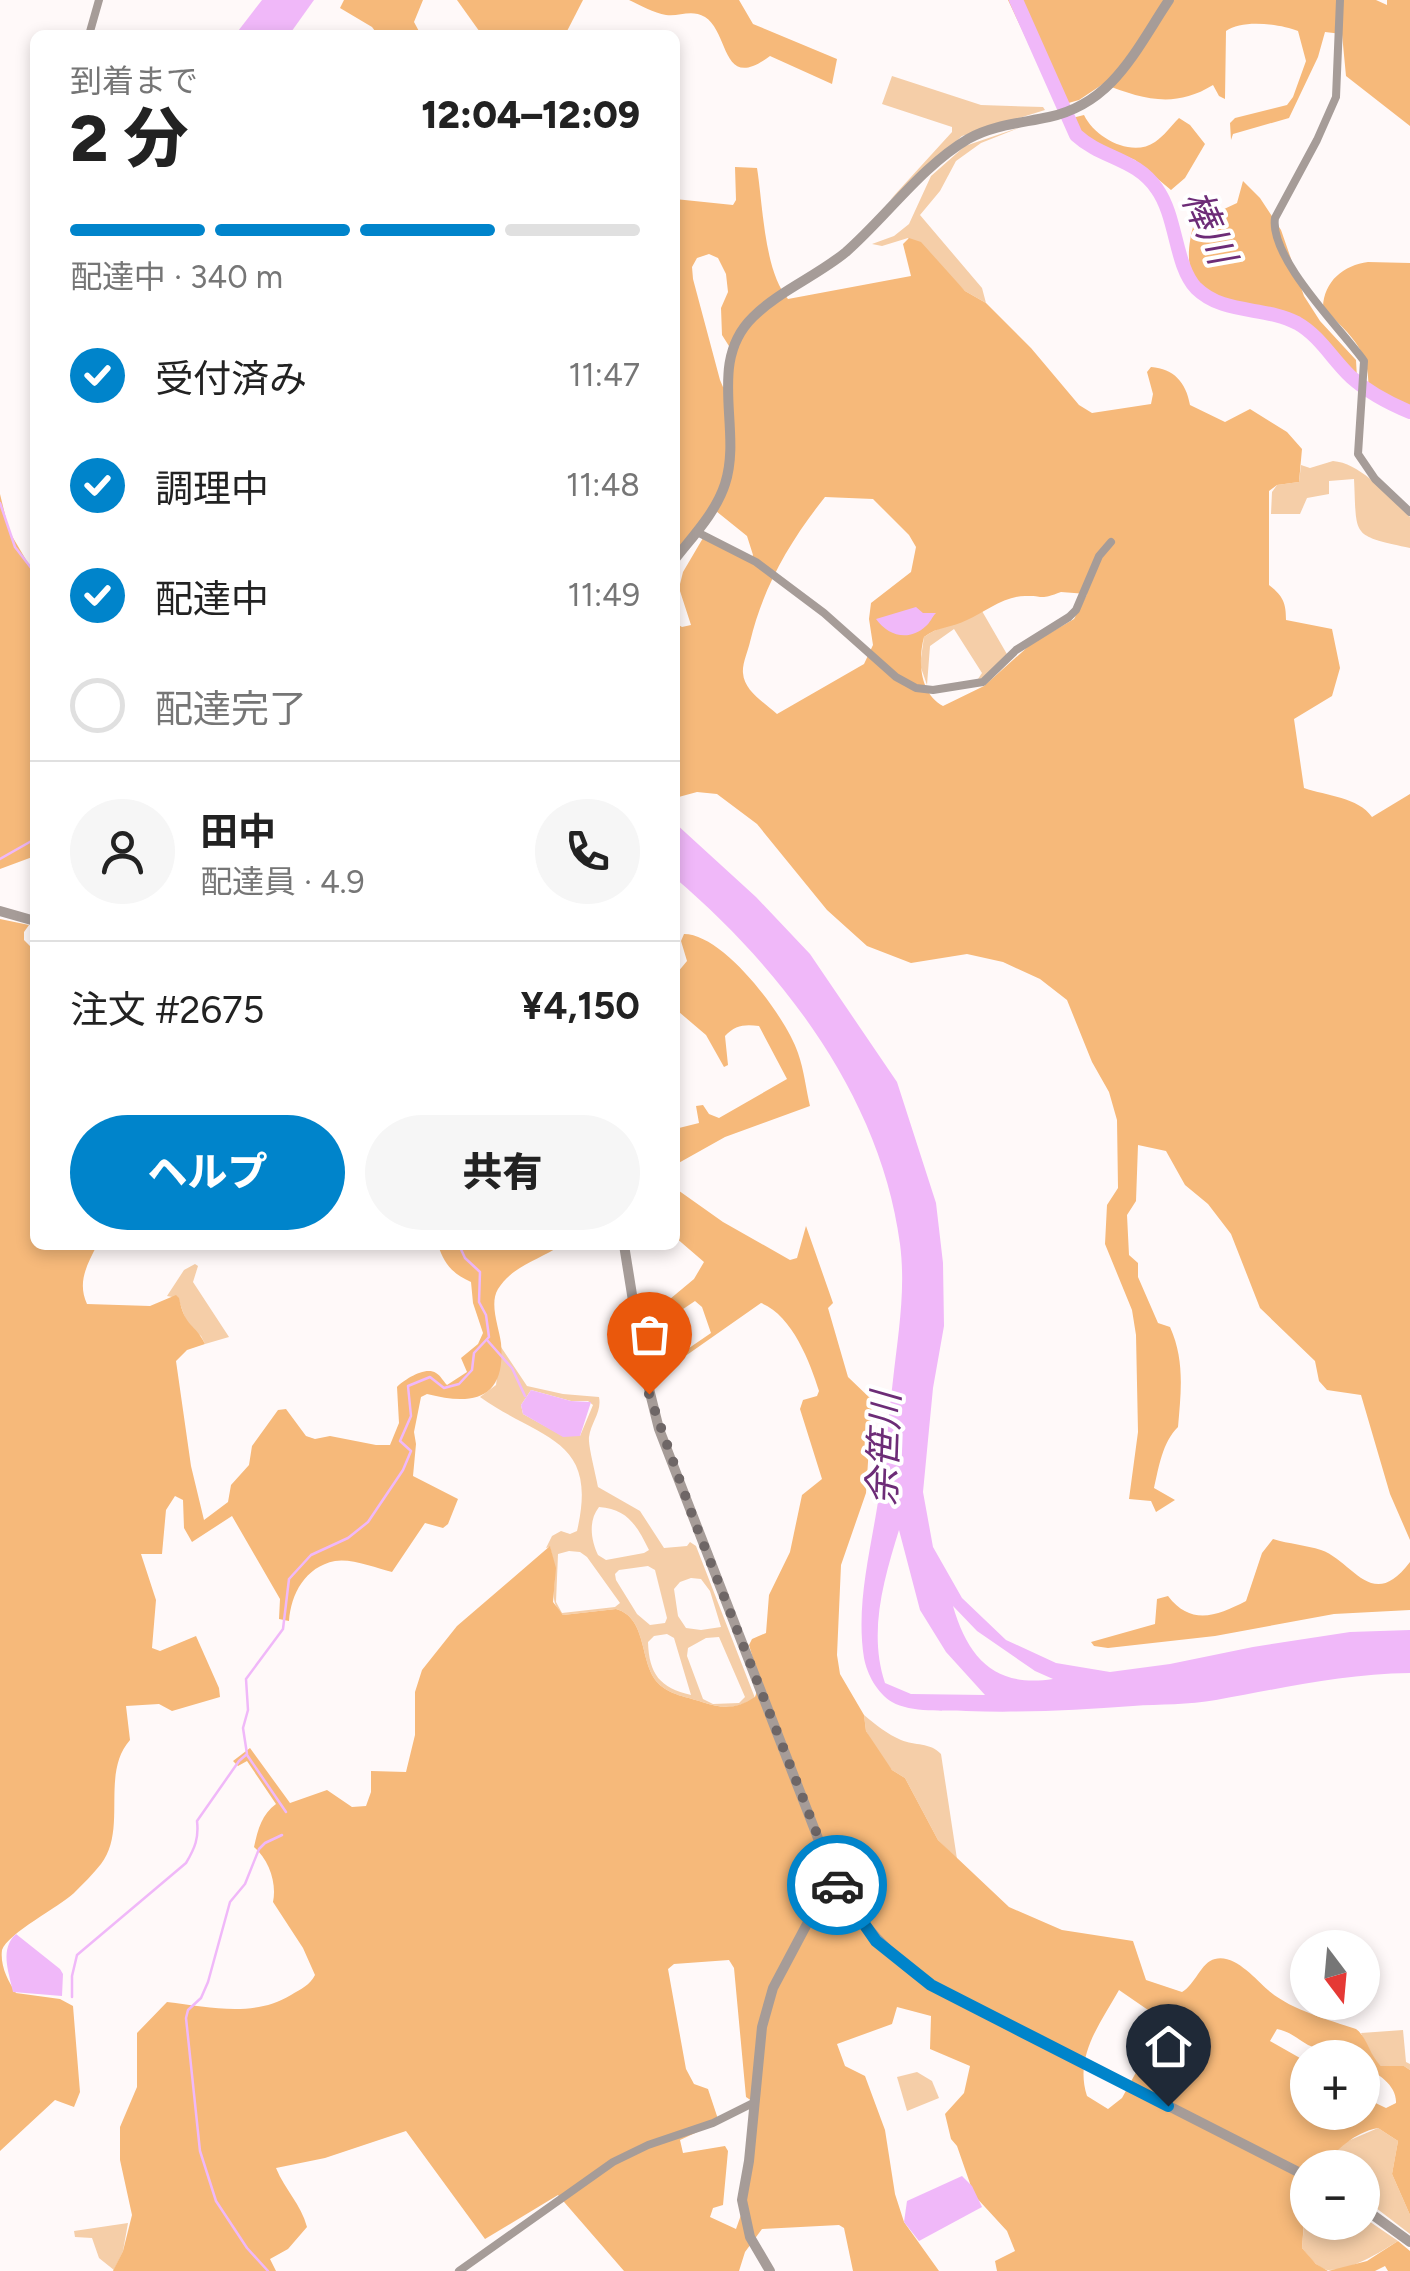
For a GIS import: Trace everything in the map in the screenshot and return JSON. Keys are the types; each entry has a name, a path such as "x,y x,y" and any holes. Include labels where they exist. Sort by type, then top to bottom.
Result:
{"street":[{"path":"90,30 99,0"},
{"path":"680,553 718,502 726,482 731,451 728,367 736,341 750,319 850,248 948,153 972,137 1054,116 1094,100 1119,74 1169,0"},
{"path":"1340,0 1336,98 1276,218 1275,231 1314,301 1364,361 1358,454 1375,480 1410,512"},
{"path":"697,532 756,562 824,613 896,678 927,691 983,682 1016,650 1070,616 1100,556 1112,542"},
{"path":"0,911 30,920"},
{"path":"625,1250 644,1369 659,1428 835,1882 876,1941 931,1985 1290,2168"},
{"path":"770,2271 750,2237 742,2208 762,2027 773,1988 816,1907 835,1882"},
{"path":"459,2271 613,2162 753,2103"},
{"path":"1380,2220 1410,2242"}],"shaded area":[{"path":"262,0 314,0 293,30 239,30"},
{"path":"344,0 423,0 414,22 418,30 374,30 340,8"},
{"path":"457,0 583,0 568,30 478,30"},
{"path":"629,0 739,0 753,24 837,59 832,84 770,56 743,68 728,56 705,17 661,14"},
{"path":"1008,0 1376,0 1387,5 1387,0 1410,0 1410,126 1346,76 1342,34 1325,32 1318,57 1289,118 1233,134 1231,140 1230,123 1235,118 1287,105 1306,61 1298,31 1261,24 1226,31 1225,99 1213,85 1185,97 1158,99 1103,84 1079,100 1058,106"},
{"path":"892,76 981,105 1045,110 962,136 890,200 952,132 952,127 882,104"},
{"path":"1084,115 1096,131 1125,147 1155,142 1179,118 1205,144 1185,178 1171,190 1135,160 1086,139 1072,118"},
{"path":"1021,127 981,143 956,161 940,191 920,215 982,288 986,303 965,291 908,238 882,246 872,244 894,236 909,224 931,176 965,146"},
{"path":"735,167 757,168 769,255 788,299 911,276 903,244 909,238 921,242 965,291 986,303 1079,405 1092,413 1151,404 1153,394 1147,372 1151,367 1159,368 1178,378 1190,405 1225,422 1250,409 1287,432 1302,449 1299,482 1277,485 1269,491 1269,585 1283,600 1286,620 1332,629 1340,668 1332,696 1294,719 1304,788 1350,801 1372,817 1410,794 1410,1540 1390,1494 1361,1395 1327,1390 1319,1381 1315,1361 1260,1308 1231,1234 1208,1204 1185,1185 1166,1151 1138,1145 1136,1201 1127,1215 1129,1255 1138,1263 1138,1277 1158,1323 1170,1327 1178,1352 1181,1389 1178,1427 1165,1448 1154,1488 1175,1500 1156,1512 1151,1501 1129,1499 1138,1432 1136,1335 1132,1310 1105,1244 1107,1205 1118,1188 1117,1120 1109,1092 1092,1062 1067,1000 1040,979 1003,962 967,954 911,963 867,946 827,910 757,824 717,794 697,792 680,797 680,626 691,625 680,591 683,572 703,538 750,561 753,555 747,536 711,507 680,548 680,200 733,205","holes":["709,254 718,258 726,274 728,292 721,308 722,335 734,354 731,390 723,387 720,380 693,279 692,267 697,258","825,497 873,499 916,547 911,572 871,603 873,645 864,664 777,714 747,685 743,666 770,584 789,548","1061,592 1087,594 1074,619 1031,644 984,686 943,706 929,693 922,675 924,637 1009,599"]},
{"path":"1243,181 1260,198 1281,230 1304,296 1320,321 1356,360 1357,378 1304,324 1273,311 1215,296 1201,287 1192,273 1189,252 1194,223 1237,203"},
{"path":"1368,262 1410,263 1410,415 1368,397 1367,368 1358,346 1323,307 1327,289 1337,276"},
{"path":"1333,461 1365,475 1410,517 1410,548 1376,540 1361,530 1357,523 1354,479 1329,481 1329,494 1307,498 1300,514 1271,514 1272,492 1277,485 1299,482 1301,465 1310,468"},
{"path":"0,494 9,531 30,567 30,858 0,869"},
{"path":"916,607 923,613 936,613 913,634 893,633 876,619"},
{"path":"982,611 1008,656 985,678 978,679 982,673 954,629 930,646 927,685 920,665 924,637"},
{"path":"680,828 756,897 810,954 897,1082 936,1203 943,1263 944,1326 933,1388 923,1492 933,1547 962,1598 1006,1640 1056,1663 1110,1672 1350,1632 1410,1630 1410,1673 1336,1679 1195,1703 1050,1711 918,1709 900,1706 882,1694 865,1664 862,1620 902,1295 900,1244 889,1190 872,1139 821,1042 789,996 715,914 680,882","holes":["899,1530 920,1610 946,1652 985,1695 911,1694 885,1683 878,1625 883,1586","953,1606 977,1631 1035,1671 1053,1679 1015,1679 987,1665 967,1641"]},
{"path":"0,919 29,925 24,940 30,946 30,1250 95,1250 83,1281 87,1304 150,1306 176,1295 179,1298 184,1315 205,1344 187,1350 176,1361 191,1466 204,1520 228,1502 231,1485 249,1465 252,1446 278,1410 286,1409 306,1436 315,1439 330,1436 390,1445 399,1423 397,1387 426,1371 436,1373 447,1385 467,1372 461,1358 478,1344 483,1333 471,1282 450,1268 440,1250 552,1250 519,1268 495,1295 501,1362 492,1387 472,1398 427,1394 421,1397 414,1432 413,1476 458,1499 448,1524 443,1528 425,1523 392,1572 348,1561 324,1564 302,1583 289,1621 279,1619 280,1599 232,1516 192,1542 184,1528 183,1500 175,1496 166,1510 162,1554 141,1554 156,1600 152,1648 160,1651 196,1636 220,1697 172,1711 159,1704 126,1706 130,1740 117,1769 109,1850 74,1893 14,1936 2,1950 3,1967 16,1993 60,1999 73,2006 80,2092 74,2107 55,2100 0,2151"},
{"path":"684,934 717,948 767,1000 798,1053 810,1106 725,1137 680,1162 680,1128 699,1123 696,1106 703,1105 709,1114 719,1118 787,1079 759,1026 740,1026 725,1036 728,1065 724,1067 706,1035 680,1013 680,969 687,961 681,941"},
{"path":"680,1192 723,1222 790,1260 797,1258 806,1226 833,1303 828,1308 848,1377 872,1400 866,1493 841,1565 837,1655 840,1674 864,1715 866,1731 892,1770 905,1778 938,1840 1009,1907 1062,1930 1133,1941 1146,1980 1182,1992 1210,1961 1230,1960 1290,2004 1290,2020 1330,2020 1356,2029 1363,2037 1365,2040 1300,2040 1277,2029 1270,2041 1290,2052 1290,2130 1369,2130 1338,2150 1290,2150 1290,2240 1303,2240 1302,2248 1328,2271 997,2271 995,2261 1015,2251 1007,2231 974,2195 945,2114 964,2093 970,2066 930,2049 931,2016 897,2007 892,2024 837,2044 845,2066 865,2076 885,2130 895,2194 904,2222 939,2271 853,2271 844,2228 839,2225 762,2229 745,2252 739,2271 624,2271 558,2195 485,2239 406,2131 325,2158 276,2168 307,2227 288,2249 270,2259 276,2271 113,2271 123,2251 132,2215 120,2160 120,2127 137,2087 137,2033 167,2002 246,2009 277,2002 308,1984 315,1975 303,1948 273,1902 271,1872 254,1847 261,1823 276,1804 247,1761 238,1766 233,1761 250,1748 290,1803 327,1790 352,1807 366,1806 371,1771 406,1772 415,1735 415,1692 422,1670 457,1626 550,1546 556,1568 553,1602 563,1615 616,1609 626,1614 638,1631 652,1674 673,1693 723,1707 755,1697 760,1682 749,1645 752,1639 766,1633 769,1595 790,1552 802,1495 822,1479 800,1409 803,1400 817,1396 819,1391 791,1328 761,1303 654,1378 654,1372 711,1333 702,1307 695,1301 655,1328 645,1329 646,1319 694,1279 704,1262 680,1241","holes":["729,1960 734,1968 746,2097 755,2103 736,2229 710,2217 713,2208 723,2205 728,2151 725,2146 683,2153 680,2140 719,2122 708,2089 694,2084 686,2069 668,1969 674,1964","1119,1990 1164,2021 1122,2098 1108,2109 1087,2096 1084,2081 1086,2054"]},
{"path":"198,1266 193,1282 229,1337 205,1344 188,1326 178,1298 167,1296 184,1270"},
{"path":"501,1347 527,1386 599,1397 589,1437 598,1487 640,1511 664,1548 687,1546 690,1542 696,1546 755,1698 736,1706 723,1707 673,1693 652,1674 638,1631 626,1614 616,1609 563,1615 556,1605 554,1563 550,1547 546,1548 552,1536 561,1531 577,1531 582,1500 580,1477 560,1445 480,1397 496,1385","holes":["531,1390 593,1405 580,1436 563,1436 523,1414 521,1405","599,1507 617,1511 636,1526 649,1550 606,1560 598,1555 594,1543 593,1518","569,1551 587,1557 620,1603 615,1607 562,1613 556,1602 558,1554","648,1566 655,1570 665,1623 650,1625 637,1614 615,1574","701,1579 710,1591 721,1627 686,1628 678,1616 674,1589 680,1582","667,1634 674,1638 691,1695 658,1678 648,1642 654,1636","719,1637 745,1697 739,1703 713,1704 703,1699 687,1656 688,1648 706,1638"]},
{"path":"531,1390 591,1402 580,1436 563,1437 523,1414 521,1405"},
{"path":"1273,1539 1321,1550 1374,1584 1397,1577 1410,1562 1410,1610 1334,1614 1215,1636 1108,1648 1091,1642 1155,1624 1157,1599 1168,1596 1195,1615 1215,1614 1246,1601 1262,1553"},
{"path":"864,1715 896,1738 941,1754 957,1859 938,1840 905,1778 880,1756 866,1731"},
{"path":"16,1934 60,1969 62,1996 13,1992 7,1953"},
{"path":"1403,2030 1410,2070 1404,2066 1381,2066 1380,2040 1364,2040 1361,2033"},
{"path":"1380,2065 1410,2070 1410,2215 1392,2174 1398,2141 1380,2129 1380,2105 1386,2108 1396,2103 1390,2086 1380,2076"},
{"path":"917,2072 932,2081 939,2098 907,2111 897,2077"},
{"path":"1380,2129 1398,2141 1392,2174 1410,2215 1410,2234 1380,2211 1380,2150 1336,2150 1341,2144"},
{"path":"962,2176 982,2207 919,2241 904,2222 907,2201"},
{"path":"128,2223 123,2251 114,2270 99,2258 92,2238 75,2237 74,2231"},
{"path":"1380,2229 1398,2241 1345,2268 1327,2270 1302,2248 1303,2240 1380,2240"},
{"path":"1398,2241 1410,2251 1410,2271 1388,2271 1385,2266 1375,2271 1328,2271 1367,2261"}],"waterway":[{"name":"棒川","path":"1016,0 1076,135 1139,171 1157,189 1169,213 1184,267 1196,288 1219,302 1297,323 1358,383 1410,412"},
{"path":"0,503 15,547 30,566"},
{"path":"0,859 30,842"},
{"path":"72,1997 77,1955 186,1863 196,1843 197,1821 247,1754 243,1728 248,1710 246,1679 283,1629 289,1579 311,1555 348,1538 368,1522 403,1470 411,1451 400,1441 411,1416 408,1386 430,1377 444,1388 459,1384 472,1370 474,1353 489,1337 486,1315 479,1302 480,1272 461,1250"},
{"path":"487,1340 512,1368 525,1396"},
{"path":"247,1755 286,1812"},
{"path":"268,2271 247,2248 216,2201 200,2151 186,2018 208,1982 230,1902 245,1884 259,1849 282,1835"}],"way so far":[{"path":"649,1394 694,1520 837,1885"}],"route":[{"path":"837,1885 876,1941 931,1985 1168,2106"}],"water label":[{"name":"余笹川","path":"884,1449"}]}
